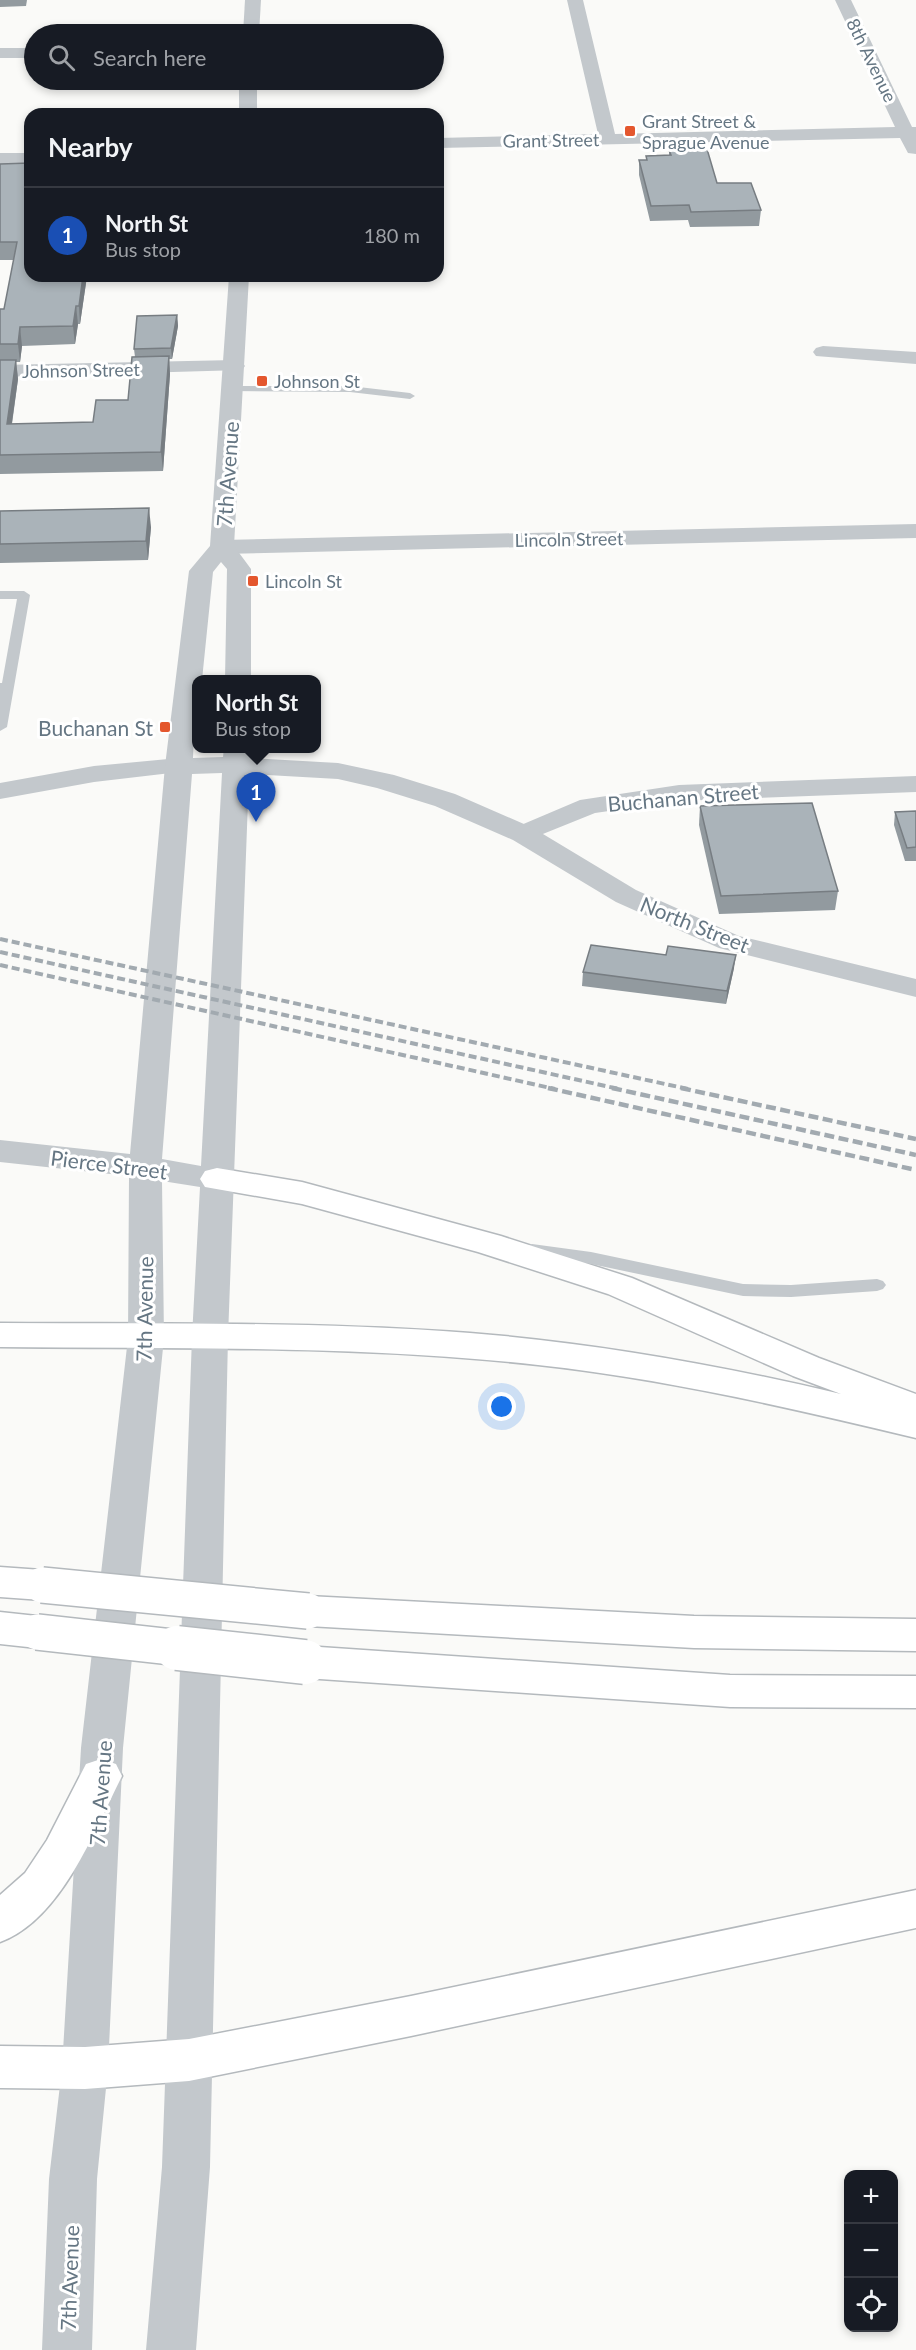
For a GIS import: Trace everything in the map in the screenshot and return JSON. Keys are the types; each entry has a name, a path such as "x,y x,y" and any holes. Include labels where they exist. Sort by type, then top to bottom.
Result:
{"highway":[{"path":"217,1179 302,1193 489,1244 620,1286 806,1367 916,1408"},
{"path":"0,1335 420,1342 537,1352 633,1364 749,1385 916,1425"},
{"path":"0,1582 308,1611 694,1632 916,1635"},
{"path":"18,1630 305,1662 730,1691 916,1692"},
{"path":"0,1923 40,1886 62,1852 101,1776"},
{"path":"0,2067 85,2068 189,2060 411,2016 916,1909"}],"street":[{"path":"252,24 253,0"},
{"path":"575,0 608,139"},
{"name":"8th Avenue","path":"843,0 911,133 916,152"},
{"path":"0,53 24,52"},
{"path":"248,90 248,108"},
{"name":"Grant Street","path":"444,143 911,133"},
{"path":"0,159 24,159"},
{"name":"7th Avenue","path":"67,2350 73,2179 85,2068 101,1776 146,1338 145,1168 179,766 201,571 222,547 239,282"},
{"path":"823,352 916,358"},
{"name":"Johnson Street","path":"0,371 234,378"},
{"name":"Lincoln Street","path":"222,547 916,531"},
{"path":"222,547 239,569 238,675"},
{"path":"171,2350 186,2167 210,1337 237,757"},
{"path":"0,791 94,774 179,766 237,757 338,771 384,781 445,800 523,834"},
{"name":"Buchanan Street","path":"523,834 589,806 641,796 916,784"},
{"name":"North Street","path":"523,834 626,896 729,942 916,988"},
{"name":"Pierce Street","path":"0,1151 104,1161 217,1179"}],"lane":[{"path":"234,378 410,396"},
{"path":"0,595 24,594 4,687 0,728"},
{"path":"489,1244 591,1258 743,1290 791,1291 877,1285"}],"building":[{"path":"707,149 717,183 751,183 761,210 691,212 689,205 651,206 639,160 647,160 646,156 671,155 669,150"},
{"path":"24,163 24,282 82,282 73,326 20,327 18,344 0,344 0,309 4,309 17,242 0,242 0,164"},
{"path":"177,315 171,348 134,349 137,316"},
{"path":"169,356 161,452 0,455 0,360 16,360 7,424 93,422 96,400 128,400 132,357"},
{"path":"149,508 146,541 0,544 0,511"},
{"path":"812,803 838,891 721,896 700,806"},
{"path":"916,811 916,847 907,848 895,812"},
{"path":"591,945 666,955 668,946 736,955 727,991 583,972"}],"railway":[{"path":"0,939 688,1089"},
{"path":"0,952 619,1089"},
{"path":"0,965 555,1089"},
{"path":"548,1088 916,1170"},
{"path":"612,1088 916,1155"},
{"path":"681,1088 916,1139"}],"place":[{"name":"Grant Street & Sprague Avenue","path":"630,131"},
{"name":"Johnson St","path":"262,381"},
{"name":"Lincoln St","path":"253,581"},
{"name":"Buchanan St","path":"165,727"},
{"name":"North St","path":"256,822"}]}
